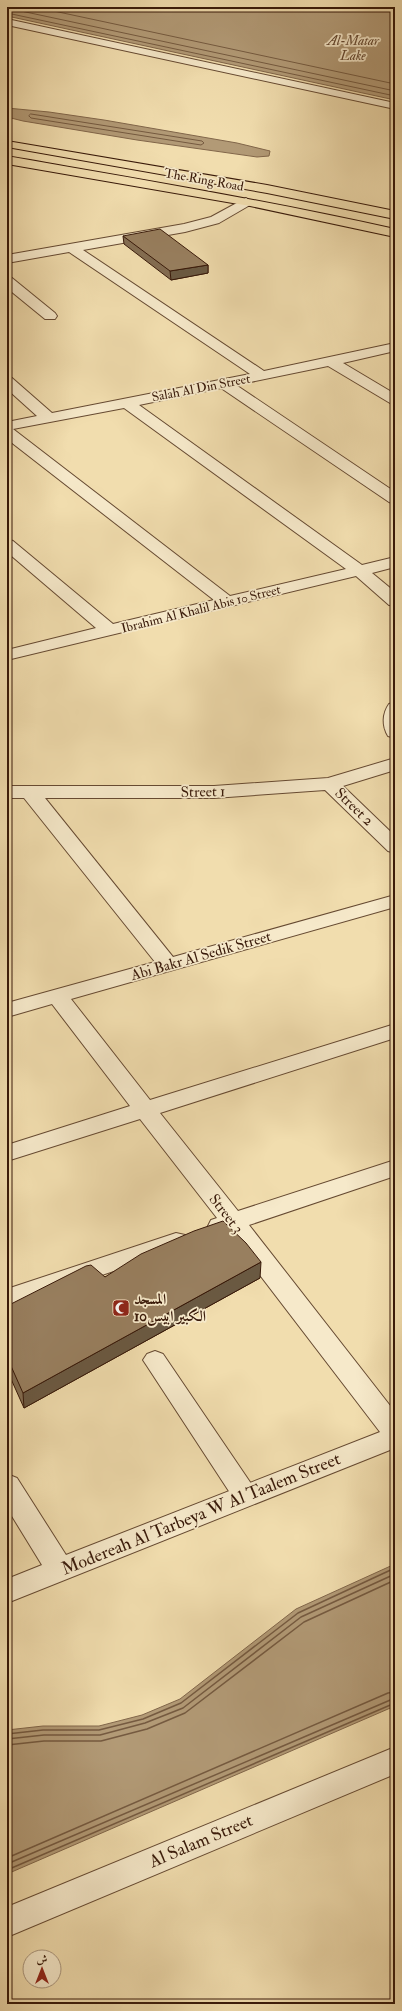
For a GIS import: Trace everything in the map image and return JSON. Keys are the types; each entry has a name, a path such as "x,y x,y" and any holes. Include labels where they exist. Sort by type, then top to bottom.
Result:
{"main road":[{"name":"The Ring Road","path":"7,144 267,189 395,215"},
{"name":"The Ring Road","path":"7,160 246,202 335,219 395,234"}],"street":[{"path":"7,259 185,228 215,220 246,202"},
{"path":"72,248 262,376"},
{"path":"7,282 50,316"},
{"name":"Salah Al Din Street","path":"7,426 224,384 395,347"},
{"path":"330,361 395,400"},
{"path":"7,381 49,418"},
{"path":"224,384 395,499"},
{"path":"127,403 360,571 395,601"},
{"path":"7,432 227,602"},
{"path":"7,544 110,631"},
{"name":"Ibrahim Al Khalil Abis 10 Street","path":"7,655 395,562"},
{"path":"395,708 392,714 395,732"},
{"name":"Street 1","path":"7,792 214,792 330,784 395,764"},
{"name":"Street 2","path":"330,784 395,847"},
{"path":"29,791 169,965"},
{"name":"Abi Bakr Al Sedik Street","path":"7,1010 395,901"},
{"name":"Street 3","path":"57,996 395,1431"},
{"path":"7,1153 395,1031"},
{"path":"7,1298 395,1168"},
{"name":"Modereah Al Tarbeya W Al Taalem Street","path":"7,1591 245,1495 395,1438"},
{"path":"7,1485 60,1570"},
{"name":"Al Salam Street","path":"7,1922 395,1760"}],"lane":[{"path":"7,22 395,106"},
{"path":"155,1360 245,1495"}],"water":[{"name":"Al-Matar Lake","path":"7,7 395,7 395,100 7,16"},
{"path":"7,108 104,120 237,143 270,151 269,156 257,157 137,140 23,121 7,117"},
{"path":"395,1564 395,1706 7,1874 7,1730 43,1726 99,1726 142,1715 180,1699 296,1609"}],"building":[{"path":"160,229 208,265 170,271 123,236"},
{"name":"المسجد الكبير ابيس10","path":"223,1221 246,1243 261,1262 23,1393 7,1357 7,1306 86,1266 91,1265 105,1277 141,1254 194,1231"}],"place":[{"name":"المسجد الكبير ابيس10","path":"121,1308"}]}
